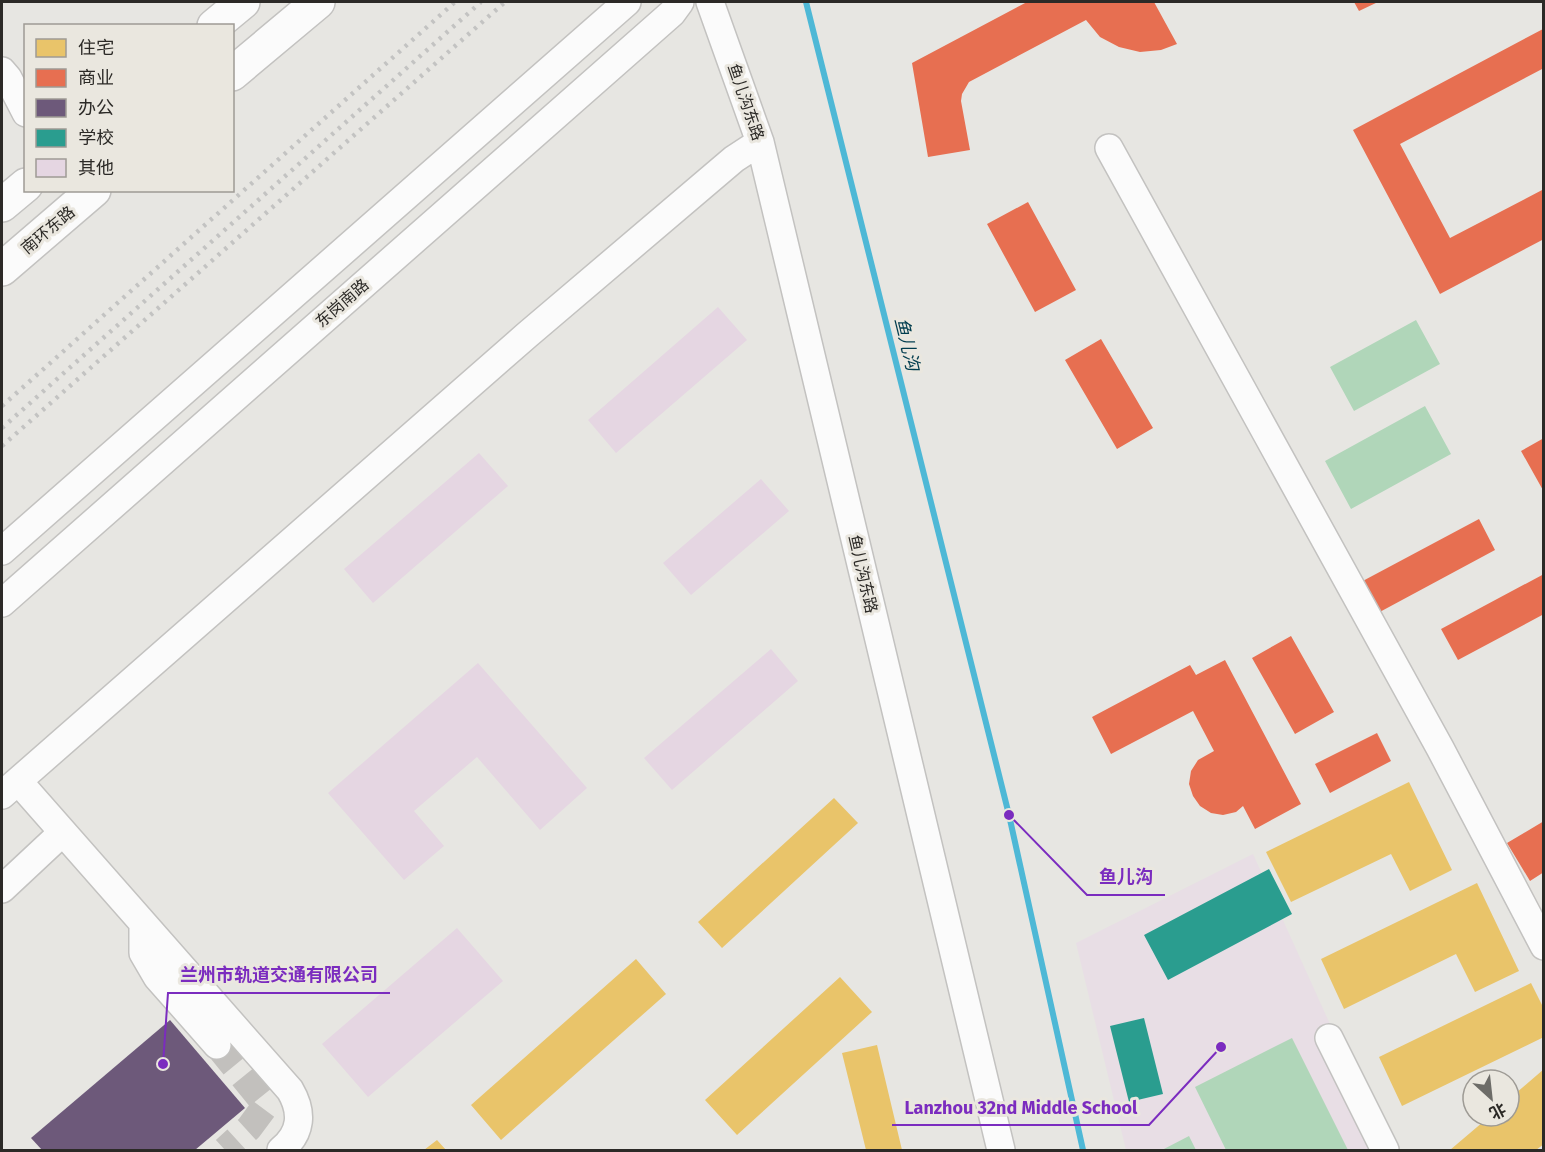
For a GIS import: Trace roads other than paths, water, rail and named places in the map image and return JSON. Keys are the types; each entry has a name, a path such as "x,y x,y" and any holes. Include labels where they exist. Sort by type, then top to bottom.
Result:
{"highway":[{"path":"216,24 243,2"},
{"path":"234,72 318,2"},
{"path":"2,205 24,187"},
{"name":"南环东路","path":"2,269 92,192"}],"street":[{"path":"2,551 627,2"},
{"name":"东岗南路","path":"2,603 663,21 680,2"},
{"name":"鱼儿沟东路","path":"710,2 760,141 1001,1150"},
{"path":"2,71 24,108"},
{"path":"281,1150 294,1138 298,1126 300,1113 296,1101 63,832 10,788 527,335 734,159 760,141"},
{"path":"1109,148 1440,748 1544,946"},
{"path":"2,889 63,832"},
{"path":"143,923 143,953 157,977 217,1045"},
{"path":"1329,1038 1385,1150"}],"waterway":[{"name":"鱼儿沟","path":"806,2 1009,815 1083,1150"}],"tunnel":[{"path":"217,1045 266,1105 249,1128 225,1150"}],"railway":[{"path":"2,406 455,2"},
{"path":"2,428 481,2"},
{"path":"2,446 505,2"}],"place":[{"name":"鱼儿沟","path":"1009,815"},
{"name":"Lanzhou 32nd Middle School","path":"1221,1047"},
{"name":"兰州市轨道交通有限公司","path":"163,1064"}]}
